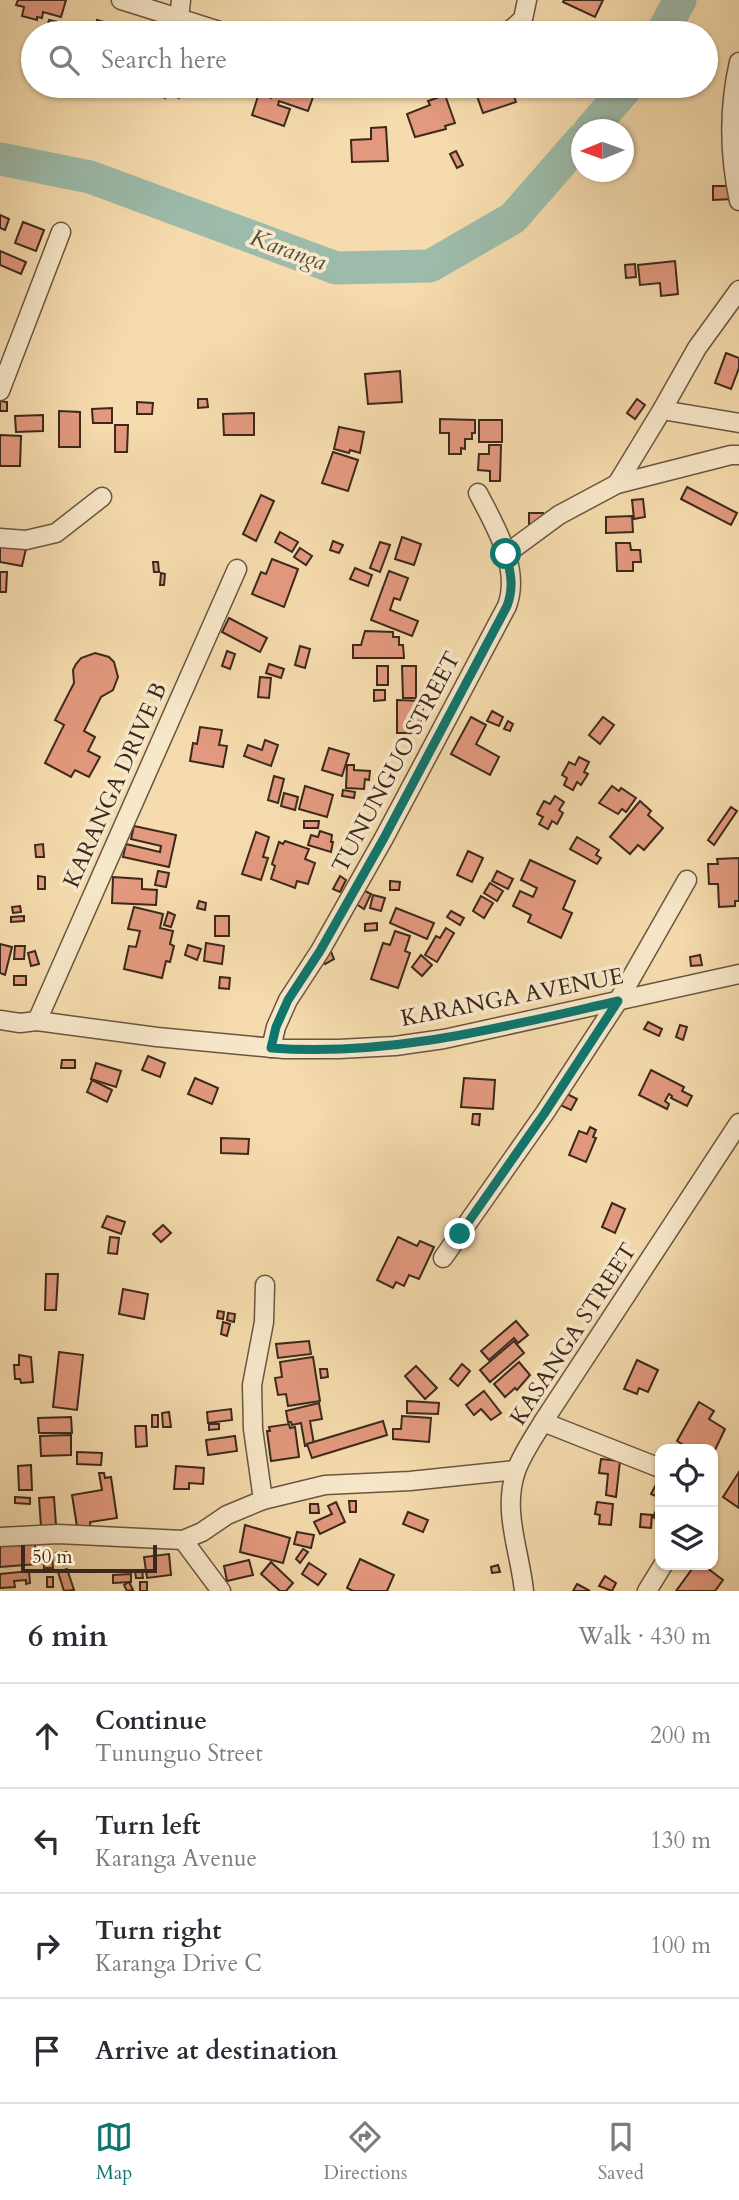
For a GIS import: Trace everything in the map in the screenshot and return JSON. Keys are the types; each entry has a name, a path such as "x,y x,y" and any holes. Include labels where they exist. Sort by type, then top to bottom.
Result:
{"street":[{"path":"121,0 186,21"},
{"path":"179,19 181,0"},
{"path":"521,21 527,0"},
{"path":"739,62 730,108 730,145 739,201"},
{"path":"0,391 61,232"},
{"path":"617,484 697,348 739,290"},
{"path":"662,410 739,423"},
{"path":"506,554 559,515 617,484 739,455"},
{"name":"TUNUNGUO STREET","path":"271,1048 276,1027 288,1000 320,951 384,838 507,606 513,582 506,554 478,493"},
{"path":"0,538 26,540 56,533 102,497"},
{"name":"KARANGA DRIVE B","path":"37,1021 237,569"},
{"path":"443,1258 544,1114 618,1001 687,880"},
{"name":"KARANGA AVENUE","path":"0,1020 20,1023 37,1021 157,1037 271,1048 339,1049 444,1040 739,974"},
{"name":"KASANGA STREET","path":"524,1591 512,1532 511,1497 516,1470 543,1422 739,1124"},
{"path":"263,1500 253,1429 252,1385 264,1322 265,1285"},
{"path":"543,1422 655,1466"},
{"path":"0,1537 58,1534 183,1539 202,1532 227,1515 263,1500 325,1485 410,1481 516,1470"},
{"path":"183,1539 221,1591"},
{"path":"646,1591 660,1570"}],"building":[{"path":"18,0 66,0 61,17 43,12 42,18 37,17 37,20 22,16 24,7 16,5"},
{"path":"603,0 595,17 563,2"},
{"path":"257,98 313,98 308,111 279,101 278,105 290,109 284,126 252,115"},
{"path":"446,98 455,123 445,126 446,129 415,137 407,114 430,105 428,101"},
{"path":"478,98 514,98 516,102 483,113"},
{"path":"386,127 388,161 352,162 351,140 371,139 371,128"},
{"path":"456,151 463,165 457,168 450,154"},
{"path":"713,186 732,186 732,199 713,200"},
{"path":"0,215 9,219 5,230 0,228"},
{"path":"23,222 44,230 36,251 15,243"},
{"path":"0,251 26,262 21,274 0,265"},
{"path":"675,261 678,294 661,296 660,283 640,285 638,265"},
{"path":"635,264 636,277 626,278 625,265"},
{"path":"726,353 739,358 739,368 731,389 715,383"},
{"path":"400,371 402,402 368,404 365,374"},
{"path":"198,399 207,399 208,407 198,408"},
{"path":"637,399 645,405 635,419 627,413"},
{"path":"0,401 7,402 7,411 0,411"},
{"path":"137,402 153,403 152,414 137,414"},
{"path":"112,408 112,423 93,423 92,409"},
{"path":"59,411 80,412 80,447 59,447"},
{"path":"254,413 254,435 224,435 223,414"},
{"path":"43,415 43,431 16,432 15,416"},
{"path":"440,419 475,420 475,433 472,433 472,439 465,439 465,449 461,448 461,454 449,454 449,433 440,433"},
{"path":"479,420 502,420 502,442 479,442"},
{"path":"115,425 128,425 127,452 115,452"},
{"path":"339,427 364,432 360,453 334,449"},
{"path":"0,435 21,436 20,466 0,466"},
{"path":"489,445 501,445 500,481 490,481 490,471 478,470 479,454 489,454"},
{"path":"333,452 358,460 348,491 322,483"},
{"path":"687,487 737,513 731,525 681,499"},
{"path":"261,495 274,501 256,541 243,534"},
{"path":"643,499 645,517 634,519 632,500"},
{"path":"529,513 543,513 543,525 529,524"},
{"path":"632,516 633,532 606,533 606,517"},
{"path":"280,532 298,542 292,552 275,542"},
{"path":"402,537 421,544 414,565 395,559"},
{"path":"0,539 27,544 22,566 0,562"},
{"path":"333,541 343,545 339,553 330,550"},
{"path":"380,542 390,545 380,572 370,568"},
{"path":"616,543 630,543 631,550 640,550 641,562 633,562 633,571 617,571"},
{"path":"300,548 312,556 306,565 294,557"},
{"path":"272,559 298,569 284,607 252,594 261,572 266,574"},
{"path":"153,562 158,562 159,572 154,572"},
{"path":"355,568 372,575 368,586 350,579"},
{"path":"389,571 408,578 400,600 394,598 390,610 418,621 412,636 371,620"},
{"path":"0,572 7,572 6,592 0,592"},
{"path":"161,573 165,574 164,585 160,585"},
{"path":"229,618 267,638 260,652 222,632"},
{"path":"365,631 393,632 393,637 399,637 399,645 403,645 404,658 353,658 353,645 361,645"},
{"path":"300,646 310,649 305,668 295,665"},
{"path":"227,651 235,654 230,669 222,666"},
{"path":"95,653 109,657 114,662 118,677 113,690 101,697 84,731 95,737 88,751 100,757 89,777 75,770 71,777 45,763 64,725 55,720 74,683 73,670 81,658"},
{"path":"269,664 284,669 281,678 266,673"},
{"path":"377,666 388,666 388,685 377,685"},
{"path":"402,666 416,666 416,698 403,698"},
{"path":"260,677 271,678 269,698 258,697"},
{"path":"374,690 385,690 385,700 374,701"},
{"path":"397,700 423,701 422,726 412,726 412,733 397,733"},
{"path":"492,711 503,717 499,726 487,721"},
{"path":"471,717 486,725 476,744 499,757 490,775 451,754"},
{"path":"603,717 614,725 600,744 589,735"},
{"path":"508,721 513,724 510,731 504,729"},
{"path":"200,727 222,730 219,745 227,746 223,767 190,761 193,743 197,744"},
{"path":"265,740 278,745 271,766 244,756 248,745 262,750"},
{"path":"329,748 349,754 342,776 322,770"},
{"path":"579,757 589,762 584,772 588,774 581,785 577,782 573,790 564,785 567,778 562,775 569,762 575,765"},
{"path":"347,765 354,765 354,770 370,771 369,780 365,779 364,789 346,788"},
{"path":"274,776 284,779 278,803 268,800"},
{"path":"305,786 333,795 327,817 299,809"},
{"path":"612,786 619,791 621,788 636,798 626,812 622,809 618,814 599,803"},
{"path":"343,790 355,792 354,798 342,796"},
{"path":"284,793 298,797 295,810 281,806"},
{"path":"555,796 564,802 559,810 563,813 557,824 552,821 548,829 539,824 543,817 537,814 544,801 550,804"},
{"path":"640,801 651,811 648,815 663,828 644,850 638,845 630,854 610,837"},
{"path":"731,807 737,811 714,845 708,840"},
{"path":"304,821 319,821 318,828 304,828"},
{"path":"134,826 176,835 169,867 123,857 126,844 160,852 161,846 131,839"},
{"path":"320,831 332,835 331,852 308,845 311,835 318,837"},
{"path":"256,832 269,837 263,857 268,858 261,880 242,874"},
{"path":"577,837 599,850 596,855 601,858 597,864 570,849"},
{"path":"285,841 309,849 305,859 315,863 308,884 297,881 295,888 271,879 275,866 272,864 279,842 283,844"},
{"path":"43,844 44,857 36,857 35,845"},
{"path":"468,851 483,858 472,882 457,875"},
{"path":"739,858 739,901 735,901 735,906 719,907 718,884 709,884 708,864 718,864 717,859"},
{"path":"530,860 575,881 563,909 572,913 561,938 528,922 531,915 513,906 520,891 533,897 537,888 521,880"},
{"path":"158,871 169,873 166,887 155,885"},
{"path":"497,871 513,879 508,889 492,881"},
{"path":"38,876 45,877 45,889 38,889"},
{"path":"340,876 346,880 340,892 333,889"},
{"path":"113,877 142,879 142,889 157,890 156,905 112,903"},
{"path":"390,881 400,882 399,890 390,890"},
{"path":"490,883 503,891 497,901 484,893"},
{"path":"363,890 371,894 364,909 356,904"},
{"path":"373,895 385,898 381,911 370,908"},
{"path":"481,896 493,903 484,918 473,911"},
{"path":"199,901 206,903 205,910 197,908"},
{"path":"20,906 21,912 13,913 12,907"},
{"path":"134,907 163,914 160,928 173,931 170,944 174,946 170,962 166,961 162,978 124,969 129,946 136,947 140,931 128,929"},
{"path":"396,908 434,923 427,939 390,923"},
{"path":"451,911 464,918 460,925 447,917"},
{"path":"168,912 175,915 171,927 164,925"},
{"path":"24,916 24,921 11,922 11,917"},
{"path":"215,916 229,916 229,936 215,936"},
{"path":"377,923 377,930 365,931 365,924"},
{"path":"446,928 454,933 437,962 425,955 436,936 440,938"},
{"path":"395,931 410,936 405,951 410,953 398,988 371,979 383,943 390,945"},
{"path":"206,943 224,946 222,964 204,961"},
{"path":"0,944 12,947 5,975 0,973"},
{"path":"188,945 201,949 197,960 185,955"},
{"path":"15,946 25,946 24,959 14,959"},
{"path":"329,947 334,959 325,964 319,952"},
{"path":"35,951 39,964 31,966 28,953"},
{"path":"421,955 432,965 422,976 412,967"},
{"path":"700,955 702,965 691,966 690,957"},
{"path":"14,976 26,976 26,985 14,985"},
{"path":"220,977 230,978 229,989 219,988"},
{"path":"648,1022 662,1029 659,1036 644,1029"},
{"path":"680,1025 687,1027 683,1040 676,1037"},
{"path":"148,1056 165,1063 160,1077 142,1070"},
{"path":"62,1060 75,1060 75,1068 61,1068"},
{"path":"96,1063 121,1071 116,1087 91,1079"},
{"path":"651,1070 684,1087 682,1091 692,1096 687,1106 671,1098 669,1094 665,1101 669,1104 667,1109 639,1095"},
{"path":"195,1078 218,1088 212,1104 188,1094"},
{"path":"464,1078 495,1080 493,1109 461,1107"},
{"path":"92,1080 112,1090 107,1102 87,1092"},
{"path":"563,1092 577,1099 571,1110 558,1104"},
{"path":"473,1114 480,1114 479,1125 472,1124"},
{"path":"590,1127 596,1130 593,1137 596,1138 586,1162 569,1155 579,1131 587,1134"},
{"path":"221,1138 249,1139 248,1154 221,1153"},
{"path":"612,1203 625,1209 615,1233 602,1227"},
{"path":"107,1216 125,1222 121,1234 102,1227"},
{"path":"163,1225 171,1233 161,1242 153,1234"},
{"path":"110,1237 119,1238 117,1254 108,1253"},
{"path":"398,1237 417,1246 420,1241 434,1247 419,1279 409,1275 404,1286 396,1282 393,1288 377,1280"},
{"path":"46,1274 58,1274 56,1310 45,1310"},
{"path":"123,1289 148,1294 144,1319 119,1314"},
{"path":"218,1311 224,1312 223,1319 217,1318"},
{"path":"228,1313 235,1314 234,1322 227,1320"},
{"path":"516,1321 528,1335 518,1343 514,1338 489,1360 481,1351"},
{"path":"223,1322 230,1324 227,1336 221,1334"},
{"path":"309,1341 311,1354 278,1358 276,1344"},
{"path":"514,1341 524,1353 490,1382 480,1370"},
{"path":"59,1352 83,1355 77,1410 53,1407"},
{"path":"19,1355 31,1357 33,1382 21,1383 20,1379 15,1379 14,1365 19,1365"},
{"path":"313,1357 320,1401 288,1406 286,1394 278,1395 275,1378 282,1377 280,1362"},
{"path":"637,1360 658,1370 648,1392 639,1388 637,1394 624,1389"},
{"path":"519,1362 530,1375 517,1390 515,1388 505,1397 494,1384"},
{"path":"462,1364 470,1371 458,1386 450,1379"},
{"path":"416,1366 437,1388 425,1399 405,1376"},
{"path":"320,1369 327,1369 328,1377 321,1378"},
{"path":"484,1391 501,1413 491,1420 481,1409 474,1415 466,1405"},
{"path":"407,1401 439,1403 438,1414 407,1413"},
{"path":"699,1402 714,1411 709,1419 725,1429 718,1444 682,1444 677,1441"},
{"path":"319,1403 322,1419 310,1421 314,1444 305,1446 301,1423 292,1425 288,1422 286,1411"},
{"path":"231,1409 232,1420 208,1423 207,1412"},
{"path":"169,1412 171,1427 163,1427 162,1413"},
{"path":"152,1415 158,1415 158,1427 152,1427"},
{"path":"402,1416 431,1418 429,1442 393,1439 393,1429 401,1429"},
{"path":"71,1417 72,1433 39,1433 38,1418"},
{"path":"383,1421 387,1435 312,1458 307,1444"},
{"path":"209,1424 219,1424 219,1429 209,1430"},
{"path":"289,1424 290,1428 295,1427 299,1457 271,1461 267,1431 270,1431 269,1427"},
{"path":"135,1426 146,1426 147,1446 136,1447"},
{"path":"71,1435 71,1455 41,1456 40,1436"},
{"path":"235,1436 237,1451 208,1455 206,1440"},
{"path":"77,1452 102,1453 101,1465 77,1464"},
{"path":"601,1459 620,1461 616,1497 606,1495 608,1474 599,1473"},
{"path":"31,1465 32,1490 19,1490 18,1466"},
{"path":"176,1466 204,1468 203,1484 189,1483 189,1489 174,1489"},
{"path":"739,1472 739,1508 723,1497"},
{"path":"99,1473 104,1473 105,1478 111,1477 117,1518 90,1522 91,1531 78,1533 72,1495 102,1490"},
{"path":"15,1497 30,1498 30,1504 15,1503"},
{"path":"54,1497 56,1525 41,1526 39,1498"},
{"path":"349,1501 356,1501 356,1512 350,1512"},
{"path":"336,1502 345,1522 320,1534 314,1522 332,1514 328,1506"},
{"path":"597,1502 613,1504 611,1525 599,1524 600,1515 595,1514"},
{"path":"310,1504 318,1504 319,1513 310,1513"},
{"path":"408,1512 428,1520 423,1532 403,1524"},
{"path":"641,1514 652,1515 651,1528 640,1527"},
{"path":"245,1525 290,1538 283,1563 240,1552"},
{"path":"297,1532 314,1535 311,1548 294,1544"},
{"path":"34,1538 37,1564 0,1567 0,1542"},
{"path":"303,1549 308,1552 300,1563 296,1559"},
{"path":"67,1552 68,1556 57,1557 56,1553"},
{"path":"43,1553 52,1553 53,1568 44,1568"},
{"path":"169,1554 171,1575 147,1578 144,1557"},
{"path":"71,1558 71,1564 63,1565 63,1559"},
{"path":"360,1559 394,1575 387,1591 353,1591 347,1588"},
{"path":"249,1560 253,1575 227,1581 224,1566"},
{"path":"271,1562 293,1583 286,1591 280,1591 261,1574"},
{"path":"309,1563 326,1574 318,1585 302,1574"},
{"path":"498,1565 500,1572 492,1573 491,1567"},
{"path":"67,1569 74,1590 64,1591 58,1572"},
{"path":"142,1570 143,1578 136,1578 135,1571"},
{"path":"691,1570 710,1570 723,1580 715,1591 676,1591"},
{"path":"29,1571 30,1583 26,1584 26,1580 14,1581 15,1587 0,1588 0,1574"},
{"path":"131,1574 131,1582 113,1583 113,1575"},
{"path":"605,1576 616,1583 612,1591 599,1586"},
{"path":"47,1577 53,1577 53,1587 47,1587"},
{"path":"129,1582 133,1590 127,1591 124,1585"},
{"path":"140,1582 147,1582 147,1591 140,1591"},
{"path":"577,1584 590,1591 573,1591"}],"waterway":[{"name":"Karanga","path":"669,21 680,0"},
{"name":"Karanga","path":"600,119 618,98"},
{"name":"Karanga","path":"0,159 90,177 336,268 430,266 513,218 571,152"}],"route":[{"path":"460,1234 544,1114 618,1001 444,1040 339,1049 271,1048 276,1027 288,1000 320,951 384,838 507,606 513,582 506,554"}]}
